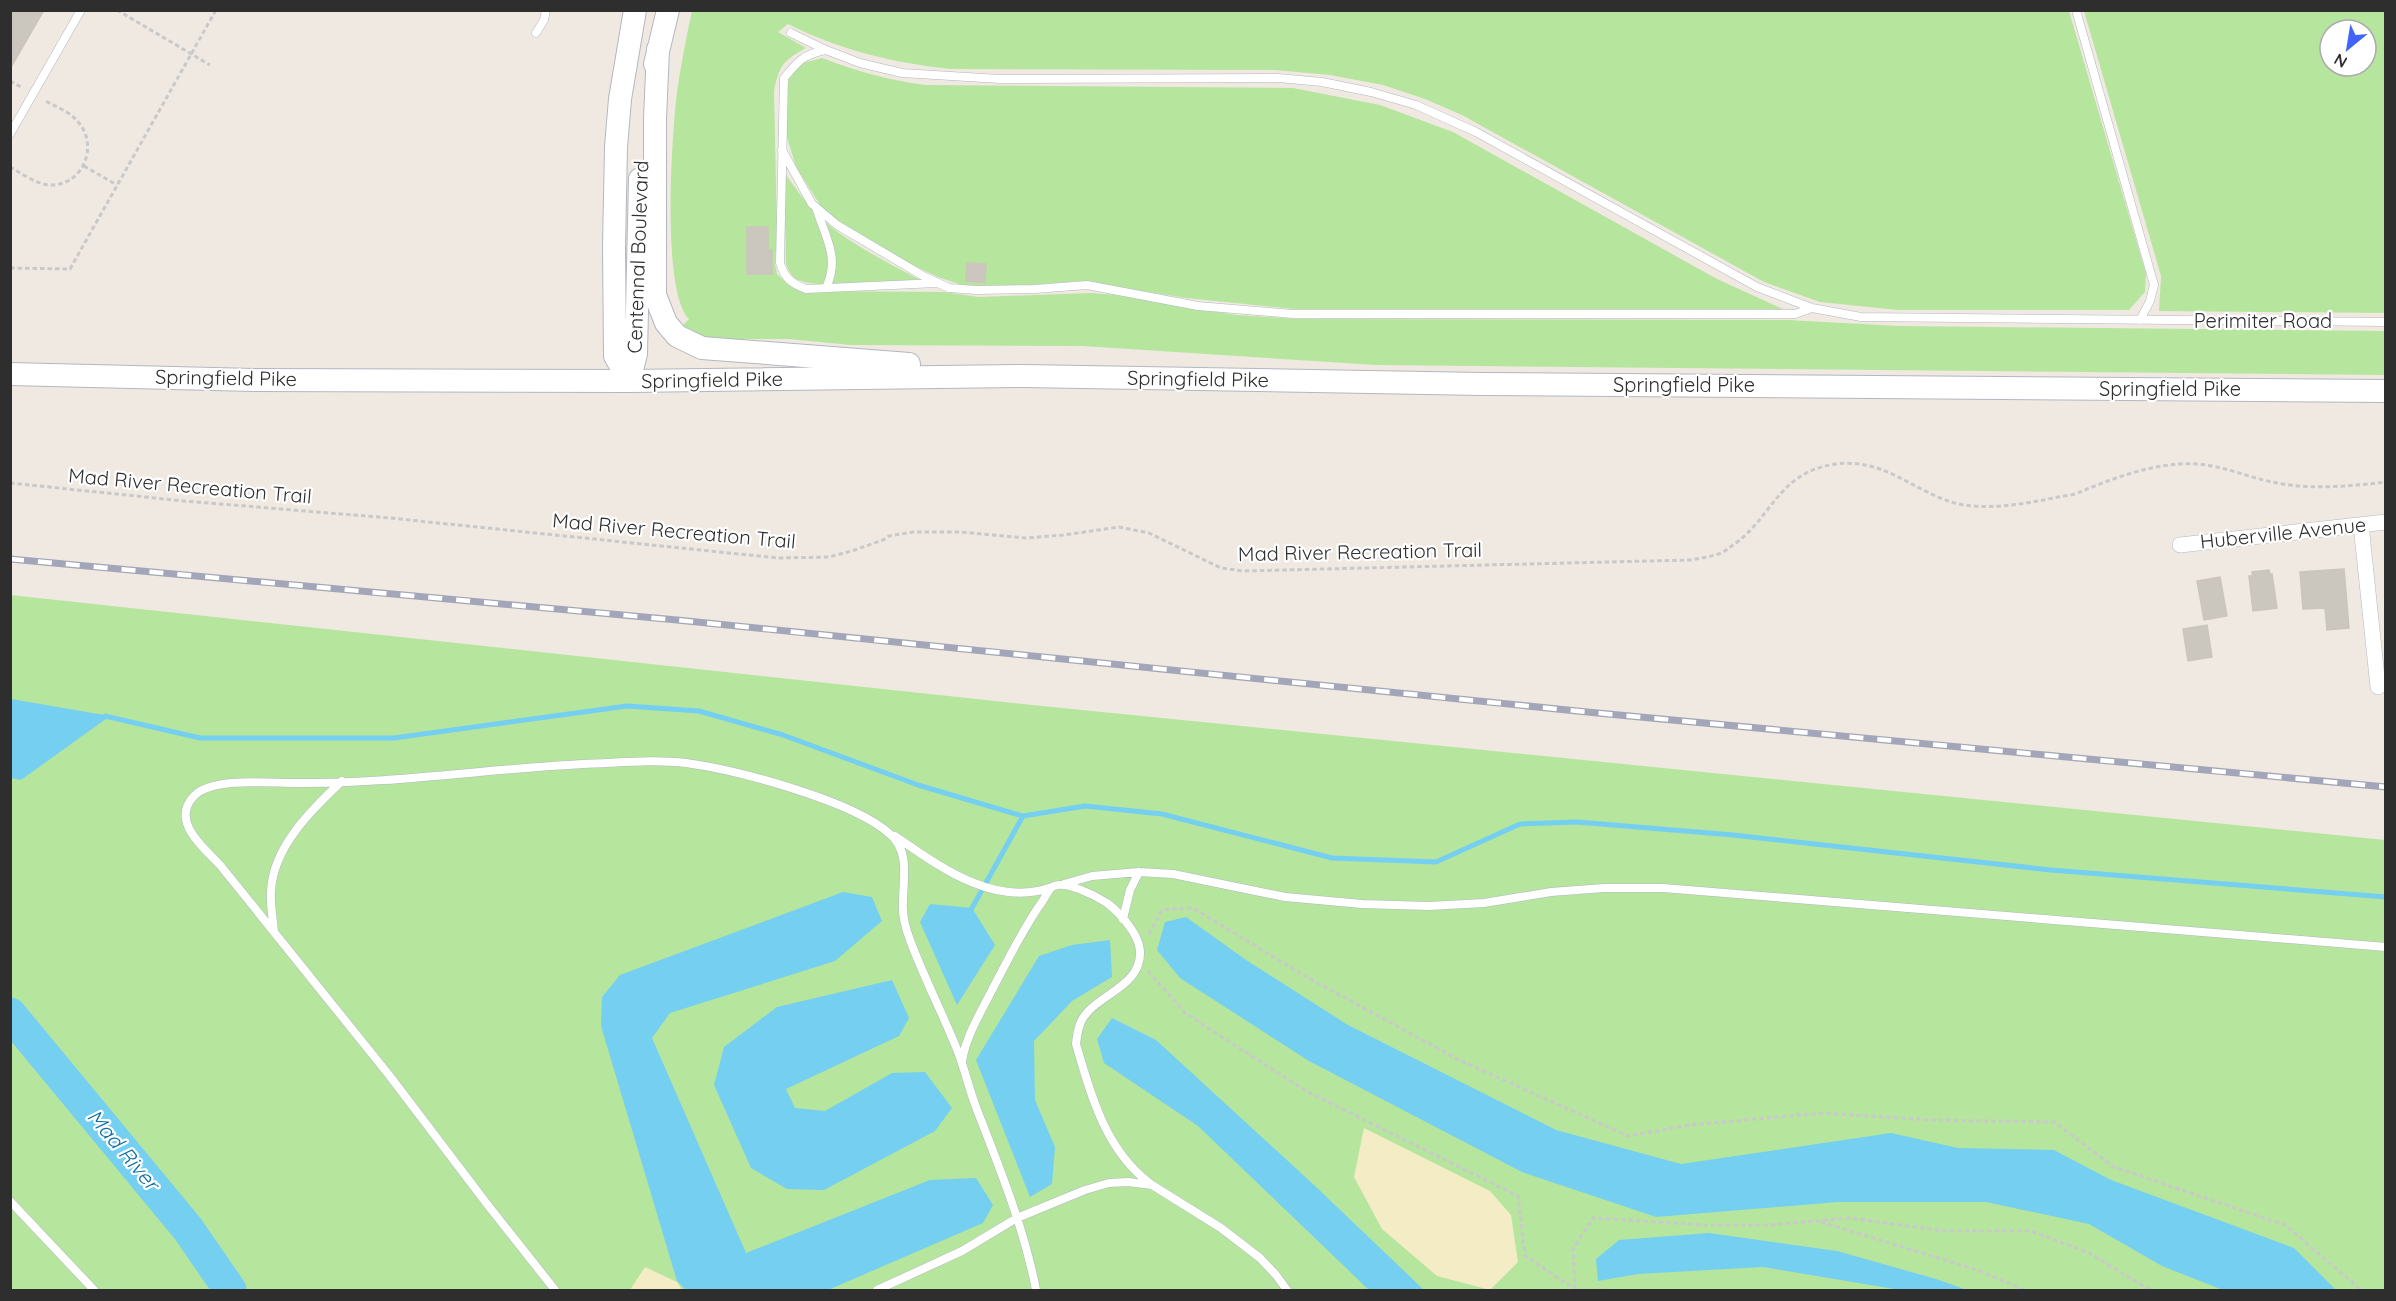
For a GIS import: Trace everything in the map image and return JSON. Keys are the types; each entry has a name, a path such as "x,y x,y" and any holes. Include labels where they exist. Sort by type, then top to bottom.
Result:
{"main road":[{"name":"Centennal Boulevard","path":"629,381 615,356 615,213 616,147 620,99 634,10"},
{"name":"Centennal Boulevard","path":"629,381 636,354 641,154 650,87 668,10"},
{"path":"658,49 655,119 655,295 666,323 677,336 702,348 1024,376"},
{"name":"Springfield Pike","path":"10,374 254,380 629,381 1024,376 1506,384 2385,391"}],"street":[{"name":"Huberville Avenue","path":"2180,544 2385,522"},
{"path":"2361,525 2378,687"}],"lane":[{"path":"10,134 81,10"},
{"path":"536,33 544,20 546,10"},
{"path":"2076,10 2154,285 2150,301 2140,320"},
{"path":"791,33 860,63 902,73 1000,79 1278,78 1322,82 1371,92 1416,105 1476,132 1757,287 1812,308"},
{"path":"826,50 809,53 796,63 784,78 780,263 784,276 793,284 806,289 938,284"},
{"path":"782,150 795,177 816,208 837,225 938,284 949,288 1035,289 1087,285 1198,306 1293,314 1795,314 1812,308"},
{"path":"816,208 831,245 833,266 826,288"},
{"name":"Perimiter Road","path":"1812,308 1861,317 2385,322"},
{"path":"555,1290 389,1075 220,865 190,832 185,815 188,804 204,788 213,785 342,781 548,766 656,761 688,764 762,779 809,794 866,817 951,873 997,890 1026,894 1092,876 1139,872 1173,874 1285,897 1362,904 1428,906 1484,903 1551,892 1604,888 1653,888 2152,926 2385,947"},
{"path":"274,934 271,896 274,873 288,842 302,822 342,781"},
{"path":"891,834 896,838 905,868 903,920 962,1065 1017,1218 1030,1258 1036,1290"},
{"path":"1124,919 1130,891 1139,872"},
{"path":"1064,884 1100,898 1113,908 1124,919 1139,945 1139,962 1135,972 1114,993 1089,1011 1082,1019 1077,1032 1076,1044 1102,1121 1117,1150 1138,1175 1221,1228 1260,1258 1287,1290"},
{"path":"962,1065 967,1043 983,1007 1024,927 1052,887"},
{"path":"877,1290 962,1251 1017,1218 1085,1190 1109,1183 1128,1182 1152,1185"},
{"path":"10,1201 94,1290"}],"path":[{"path":"10,268 70,268 216,10"},
{"path":"116,11 210,65"},
{"path":"10,81 71,115 80,123 87,137 89,151 84,166 66,181 52,185 37,182 10,167"},
{"path":"84,166 117,185"},
{"name":"Mad River Recreation Trail","path":"10,483 172,500 390,518 778,558 829,556 855,550 889,536 913,532 960,532 1026,538 1119,527 1149,533 1221,568 1255,570 1690,560 1722,553 1748,534 1774,499 1797,477 1824,466 1837,464 1873,466 1947,500 1967,506 1991,507 2026,504 2080,493 2142,470 2181,463 2218,465 2276,483 2309,488 2385,482"},
{"path":"1605,1290 1573,1290 1526,1256 1518,1196 1306,1091 1185,1013 1139,962 1162,910 1193,908 1305,976 1459,1060 1628,1136 1690,1125 1821,1113 1929,1120 2054,1122 2114,1167 2285,1224 2361,1290"},
{"path":"1573,1290 1573,1249 1593,1218 1705,1225 1767,1225 1850,1218 1944,1231 2031,1231 2089,1253 2150,1290"},
{"path":"1817,1221 1977,1270 2024,1290"}],"green space":[{"path":"692,11 2069,11 2146,274 2145,292 2129,310 1898,310 1820,302 1764,282 1462,115 1425,99 1383,85 1330,75 1275,70 951,69 867,54 827,41 788,24 778,32 806,48 783,65 774,92 777,229 775,264 777,274 790,286 804,291 944,292 979,297 1091,293 1236,315 1299,319 1787,320 1899,326 2385,331 2385,375 1376,365 1083,346 851,345 788,339 711,339 699,336 683,325 689,319 680,303 672,246 671,175 675,113 680,72"},
{"path":"2084,11 2385,11 2385,313 2159,311 2161,276"},
{"path":"822,58 872,74 925,85 1293,88 1380,105 1453,132 1717,279 1783,309 1294,309 1186,298 1081,281 1002,287 962,285 910,264 845,226 822,208 796,167 786,134 784,115 789,78 803,63"},
{"path":"784,172 811,208 844,237 924,282 838,285 806,282 794,278 786,264"},
{"path":"10,595 1032,705 2385,840 2385,1290 11,1290"}],"sand":[{"path":"1364,1128 1490,1191 1511,1215 1518,1262 1490,1290 1437,1276 1382,1229 1354,1177"},
{"path":"645,1267 677,1282 682,1290 630,1290"}],"water":[{"path":"10,699 110,716 21,780 11,778"},
{"path":"843,892 872,897 882,921 835,961 670,1013 652,1038 746,1253 930,1180 976,1178 993,1205 983,1223 828,1290 686,1290 677,1281 601,1026 602,997 620,975"},
{"path":"930,904 972,908 995,945 957,1005 920,922"},
{"path":"1186,917 1246,960 1348,1025 1556,1130 1681,1164 1891,1133 1958,1148 2054,1150 2111,1180 2294,1248 2336,1290 2223,1290 2162,1266 2089,1224 1986,1202 1838,1202 1656,1217 1522,1172 1309,1061 1180,978 1157,950 1165,922"},
{"path":"1110,940 1112,977 1072,1001 1034,1041 1035,1100 1055,1147 1052,1184 1030,1197 976,1060 1039,956 1072,945"},
{"path":"892,980 909,1018 899,1036 786,1089 795,1108 825,1111 892,1073 925,1072 952,1108 935,1131 824,1190 787,1189 751,1168 714,1085 724,1047 777,1007"},
{"path":"1112,1018 1156,1040 1424,1290 1369,1290 1198,1126 1104,1063 1097,1039"},
{"path":"1709,1233 1837,1251 1967,1290 1900,1290 1763,1267 1638,1274 1598,1281 1596,1259 1619,1240"}],"building":[{"path":"10,10 44,10 10,69"},
{"path":"747,227 768,227 768,250 772,250 772,274 747,274"},
{"path":"967,263 986,264 985,283 966,281"},
{"path":"2344,569 2349,628 2327,630 2325,608 2303,609 2300,572"},
{"path":"2269,570 2270,575 2272,574 2277,608 2253,611 2249,576 2253,576 2252,572"},
{"path":"2220,577 2227,616 2204,620 2197,581"},
{"path":"2207,625 2212,657 2188,661 2183,629"}],"waterway":[{"path":"105,716 200,738 394,738 627,706 699,711 783,735 918,785 1023,816 1085,806 1162,814 1332,858 1436,862 1520,824 1577,822 1733,835 2051,870 2386,897"},
{"path":"972,908 1023,816"},
{"name":"Mad River","path":"10,1014 188,1229 230,1290"}],"railway":[{"path":"10,559 677,620 1587,712 2386,787"}]}
